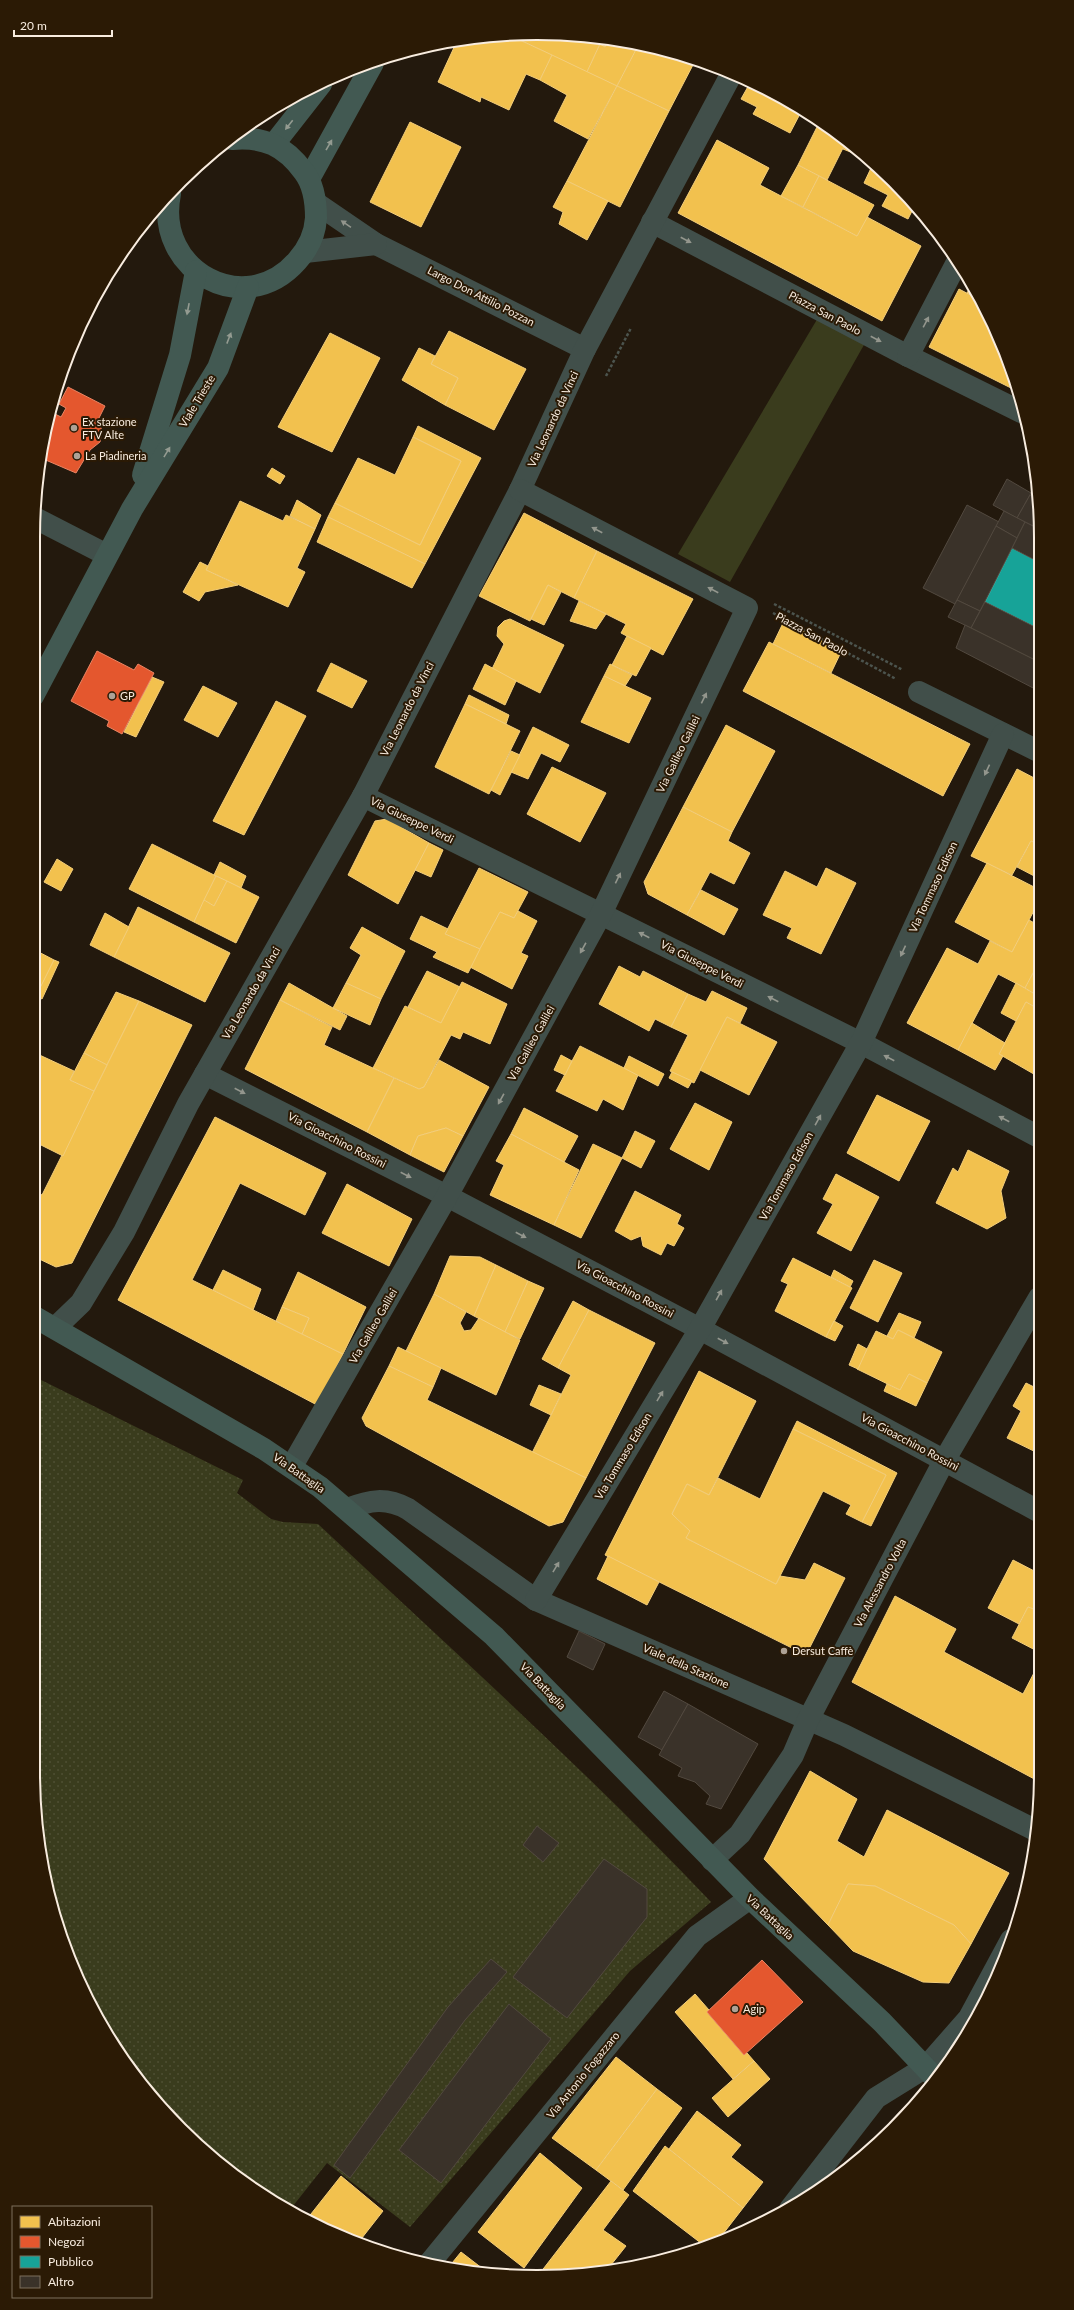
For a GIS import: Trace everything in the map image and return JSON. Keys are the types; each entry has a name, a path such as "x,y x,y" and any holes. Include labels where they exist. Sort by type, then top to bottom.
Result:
{"main road":[{"path":"309,179 369,69"},
{"path":"274,144 314,93"},
{"path":"168,204 169,232 179,254 196,271 212,281 229,286 248,287 270,281 290,269 305,252 315,229 316,203 309,179 294,159 274,144 249,137 241,138"},
{"name":"Viale Trieste","path":"132,509 180,355 196,271"},
{"name":"Viale Trieste","path":"40,683 132,509 218,368 248,287"},
{"name":"Via Battaglia","path":"40,1320 292,1466 347,1509 494,1636 712,1860 750,1898 882,2022 931,2073"},
{"name":"Via Battaglia","path":"40,1325 100,1354"}],"street":[{"name":"Via Leonardo da Vinci","path":"55,1328 81,1303 124,1232 205,1074 363,796 520,490 585,349 729,79"},
{"name":"Largo Don Attilio Pozzan","path":"316,203 376,244 585,349"},
{"name":"Piazza San Paolo","path":"652,222 908,356 1017,410"},
{"path":"305,252 376,244"},
{"path":"908,356 954,268"},
{"path":"520,490 747,608"},
{"path":"40,521 107,555"},
{"name":"Via Galileo Galilei","path":"292,1466 447,1196 601,914 747,608"},
{"path":"919,692 1034,749"},
{"name":"Via Tommaso Edison","path":"536,1600 700,1329 861,1043 1003,734"},
{"name":"Via Giuseppe Verdi","path":"363,796 861,1043 1034,1134"},
{"name":"Via Gioacchino Rossini","path":"205,1074 447,1196 700,1329 1034,1509"},
{"name":"Via Alessandro Volta","path":"712,1860 740,1834 793,1755 808,1720 944,1461 1034,1307"},
{"name":"Viale della Stazione","path":"347,1509 367,1501 382,1500 397,1503 408,1509 536,1600 808,1720 1031,1828"},
{"name":"Via Antonio Fogazzaro","path":"433,2258 697,1936 750,1898"},
{"path":"803,2192 876,2098 931,2073 969,2018 985,1988"}],"path":[{"path":"605,378 634,322"},
{"path":"772,603 905,671"},
{"name":"Piazza San Paolo","path":"747,608 774,613 919,692"}],"green space":[{"path":"822,311 869,336 730,582 678,554"},
{"path":"40,1379 243,1480 237,1493 271,1519 283,1522 318,1524 567,1757 711,1902 630,1971 410,2227 327,2163 293,2206 261,2186 209,2147 163,2101 124,2049 91,1993 66,1933 50,1870 44,1838 41,1806"}],"building: Abitazioni":[{"path":"521,40 570,41 600,44 587,72"},
{"path":"521,40 552,55 540,80 526,74 509,110 481,97 480,102 438,82 454,47 472,44"},
{"path":"597,44 606,45 605,47"},
{"path":"600,44 605,47 606,45 636,50 617,86 587,72"},
{"path":"636,50 693,65 669,111 617,86"},
{"path":"552,55 617,86 588,139 554,121 567,95 540,80"},
{"path":"617,86 669,111 620,207 567,181"},
{"path":"748,87 799,115 790,133 753,114 757,107 741,99"},
{"path":"410,122 461,147 421,227 370,202"},
{"path":"817,127 844,146 827,180 798,165"},
{"path":"717,140 769,168 760,185 857,236 867,217 921,246 882,321 678,213"},
{"path":"844,146 852,153 843,149"},
{"path":"798,165 819,176 803,207 781,196"},
{"path":"871,169 912,211 908,219 882,206 888,195 864,183"},
{"path":"819,176 874,205 857,236 803,207"},
{"path":"567,181 608,201 587,240 559,224 563,212 553,207"},
{"path":"959,289 971,295 983,317 1011,388 929,347"},
{"path":"449,331 526,369 494,430 445,405 458,378 431,364"},
{"path":"330,333 380,358 332,452 278,427"},
{"path":"419,348 435,356 431,364 458,378 445,405 402,380"},
{"path":"418,426 481,458 425,564 328,517 335,503 420,545 461,461 413,437"},
{"path":"413,437 461,461 420,545 335,503 358,458 395,475"},
{"path":"272,468 285,476 280,484 267,476"},
{"path":"297,500 321,515 315,529 290,516"},
{"path":"240,501 283,521 286,515 315,529 297,568 305,572 288,607 206,570"},
{"path":"524,513 597,551 574,598 548,585 530,621 479,596"},
{"path":"328,517 425,564 412,588 317,542"},
{"path":"597,551 693,599 663,655 621,633 626,624 574,598"},
{"path":"200,562 208,566 206,570 238,585 205,592 199,601 183,592"},
{"path":"548,585 561,592 544,625 531,619"},
{"path":"579,601 606,614 596,629 570,621"},
{"path":"510,619 564,645 540,693 492,669 504,644 497,636 498,627 504,621"},
{"path":"784,621 842,650 831,673 773,644"},
{"path":"627,636 651,648 636,676 612,665"},
{"path":"769,642 970,744 943,796 743,691"},
{"path":"331,663 367,681 352,708 317,691"},
{"path":"485,664 516,681 505,705 473,689"},
{"path":"610,664 632,675 625,686 604,676"},
{"path":"604,676 651,698 629,743 581,722"},
{"path":"152,677 164,682 136,737 124,732"},
{"path":"203,686 237,703 218,737 184,720"},
{"path":"469,695 509,715 506,724 465,704"},
{"path":"276,701 306,716 244,835 213,821"},
{"path":"465,704 520,731 489,794 435,767"},
{"path":"726,725 775,751 732,832 683,807"},
{"path":"533,727 569,745 560,762 541,753 528,779 511,772"},
{"path":"511,751 520,755 500,795 491,790"},
{"path":"552,767 606,793 580,842 527,814"},
{"path":"1017,769 1034,778 1034,842 1031,841 1012,875 971,856"},
{"path":"683,807 732,832 728,841 750,853 734,884 710,872 687,915 648,894 644,882"},
{"path":"387,819 429,843 398,904 348,875 375,821"},
{"path":"1031,841 1034,842 1034,876 1017,867"},
{"path":"429,843 443,850 431,877 415,870"},
{"path":"152,844 216,876 194,922 129,889"},
{"path":"57,859 73,869 61,891 44,882"},
{"path":"220,862 246,876 241,888 214,875"},
{"path":"987,863 1034,887 1034,911 1012,952 955,922"},
{"path":"479,868 528,892 514,918 500,912 480,949 445,934"},
{"path":"826,868 856,883 821,954 787,938 792,928 763,915 785,871 817,887"},
{"path":"216,876 227,881 214,906 204,900"},
{"path":"227,881 259,897 236,943 194,922 204,900 214,906"},
{"path":"701,890 738,909 724,935 687,915"},
{"path":"138,907 230,953 205,1002 114,957"},
{"path":"518,911 537,921 521,953 528,956 512,989 470,967 500,912 514,918"},
{"path":"105,913 129,927 114,957 90,945"},
{"path":"421,916 448,929 445,934 480,949 468,973 433,957 437,952 410,939"},
{"path":"1029,920 1034,923 1034,971 1025,988 998,974 958,1050 907,1023 947,948 978,964 990,941 1012,952"},
{"path":"362,927 405,951 381,999 346,983 361,955 350,948"},
{"path":"40,953 54,960 40,989"},
{"path":"54,960 59,962 42,999 40,998 40,988"},
{"path":"619,966 640,977 643,971 688,994 671,1027 655,1019 649,1031 599,1004"},
{"path":"427,971 460,987 441,1023 408,1007"},
{"path":"1034,971 1034,994 1025,988"},
{"path":"462,982 507,1004 490,1044 463,1032 460,1039 451,1035 424,1087 419,1089 373,1068 405,1006 441,1023"},
{"path":"289,983 347,1016 340,1030 280,1000"},
{"path":"346,983 381,999 370,1025 333,1008"},
{"path":"1016,983 1034,994 1034,1006 1026,1002 1016,1021 1001,1013"},
{"path":"712,991 747,1008 740,1023 727,1017 694,1083 670,1071 688,1035 671,1027 688,994 706,1002"},
{"path":"116,992 139,1001 107,1065 84,1053"},
{"path":"280,1000 332,1027 324,1045 394,1078 367,1132 245,1069"},
{"path":"139,1001 192,1025 72,1263 56,1267 40,1259 40,1194 42,1195"},
{"path":"1026,1002 1034,1007 1034,1074 999,1054"},
{"path":"727,1017 777,1042 749,1095 700,1070"},
{"path":"972,1023 1005,1043 999,1054 1003,1056 995,1070 958,1050"},
{"path":"580,1046 638,1075 623,1110 603,1099 597,1111 556,1091"},
{"path":"84,1053 107,1065 94,1091 70,1080"},
{"path":"40,1055 74,1071 70,1080 94,1091 63,1156 40,1144"},
{"path":"561,1055 572,1061 565,1075 554,1070"},
{"path":"629,1056 664,1074 658,1086 624,1068"},
{"path":"439,1060 489,1087 463,1136 446,1128 418,1136 410,1155 367,1132 394,1078 419,1089 424,1087"},
{"path":"672,1072 692,1081 688,1088 669,1078"},
{"path":"877,1095 930,1121 899,1181 847,1153"},
{"path":"695,1103 732,1122 709,1170 670,1149"},
{"path":"524,1108 578,1136 564,1162 511,1134"},
{"path":"215,1117 326,1173 305,1215 240,1183 192,1280 343,1354 317,1405 118,1300"},
{"path":"446,1128 463,1136 444,1172 410,1155 418,1136"},
{"path":"635,1131 655,1141 641,1168 622,1158"},
{"path":"511,1134 579,1170 554,1225 490,1195 504,1165 496,1161"},
{"path":"593,1144 622,1158 581,1238 554,1225"},
{"path":"968,1150 1009,1171 1001,1191 1006,1218 987,1229 936,1203 953,1168 958,1172"},
{"path":"836,1174 879,1197 851,1251 817,1233 833,1204 823,1199"},
{"path":"347,1184 412,1219 389,1266 322,1233"},
{"path":"635,1191 681,1215 677,1224 684,1228 674,1246 667,1243 661,1255 643,1246 641,1236 631,1240 615,1231"},
{"path":"450,1256 480,1257 496,1265 474,1316 434,1294"},
{"path":"793,1258 852,1288 826,1337 775,1311 788,1284 781,1281"},
{"path":"874,1260 902,1273 878,1322 850,1308"},
{"path":"496,1265 528,1281 505,1332 474,1316"},
{"path":"223,1270 261,1289 253,1310 213,1290"},
{"path":"834,1270 853,1281 850,1287 831,1277"},
{"path":"298,1272 366,1307 343,1354 302,1334 309,1318 282,1307"},
{"path":"528,1281 544,1288 520,1339 505,1332"},
{"path":"434,1294 466,1312 460,1323 464,1331 471,1330 479,1318 520,1340 496,1395 406,1351"},
{"path":"573,1301 589,1310 558,1368 542,1359"},
{"path":"282,1307 309,1318 302,1334 276,1321"},
{"path":"589,1310 655,1343 586,1478 532,1453 571,1375 558,1368"},
{"path":"899,1313 921,1322 914,1338 898,1330 893,1339 887,1336"},
{"path":"834,1321 843,1326 835,1341 826,1337"},
{"path":"898,1330 942,1352 927,1383 909,1374 900,1390 857,1369 876,1331 893,1339"},
{"path":"858,1344 867,1349 858,1369 849,1365"},
{"path":"398,1347 441,1368 433,1387 389,1366"},
{"path":"389,1366 433,1387 427,1400 586,1478 563,1522 549,1526 366,1426 362,1418"},
{"path":"699,1371 756,1401 709,1495 687,1484 672,1514 690,1531 686,1538 776,1584 780,1576 805,1580 814,1563 845,1578 806,1655 605,1555"},
{"path":"909,1374 927,1383 916,1406 884,1391 887,1384 900,1390"},
{"path":"1026,1383 1034,1387 1034,1451 1007,1438 1021,1411 1013,1406"},
{"path":"539,1385 561,1394 551,1415 530,1405"},
{"path":"797,1421 897,1473 871,1526 862,1522 886,1475 793,1429"},
{"path":"793,1429 886,1475 862,1522 846,1514 851,1505 823,1491 776,1584 686,1538 690,1531 672,1514 687,1484 709,1495 718,1478 760,1499"},
{"path":"608,1556 659,1582 647,1605 597,1579"},
{"path":"1013,1560 1034,1571 1034,1609 1028,1607 1019,1624 988,1608"},
{"path":"895,1596 956,1629 944,1652 1023,1694 1034,1673 1034,1779 852,1682"},
{"path":"1028,1607 1034,1609 1034,1649 1012,1638"},
{"path":"810,1771 857,1799 837,1841 864,1857 887,1810 1009,1873 971,1944 954,1925 875,1886 848,1884 828,1925 764,1859"},
{"path":"848,1884 875,1886 954,1925 971,1944 949,1983 923,1982 853,1951 828,1925"},
{"path":"695,1994 709,2010 707,2012 744,2055 747,2053 754,2061 733,2079 675,2012"},
{"path":"616,2057 657,2089 596,2170 552,2138"},
{"path":"754,2061 770,2079 728,2117 712,2098"},
{"path":"657,2089 682,2108 623,2190 596,2170"},
{"path":"697,2111 741,2145 731,2157 763,2182 743,2208 669,2149"},
{"path":"665,2146 743,2208 723,2233 700,2243 633,2191"},
{"path":"540,2153 582,2188 524,2268 478,2232"},
{"path":"341,2176 383,2211 362,2238 310,2215"},
{"path":"611,2181 629,2195 603,2230 626,2246 612,2264 570,2269 543,2270"},
{"path":"461,2252 480,2267 472,2266 453,2262"}],"building: Negozi":[{"name":"Ex stazione FTV Alte","path":"68,387 105,406 98,420 102,431 100,442 90,450 76,473 46,460 56,414 61,417 66,408 59,404"},
{"path":"97,651 134,670 138,664 154,673 122,734 107,726 109,721 71,701"},
{"path":"762,1960 803,2002 744,2055 707,2012"}],"building: Pubblico":[{"path":"1012,548 1034,559 1034,626 985,602"}],"building: Altro":[{"path":"1007,479 1031,493 1017,518 993,505"},
{"path":"1030,495 1032,496 1034,526 1017,518"},
{"path":"967,505 999,522 955,604 923,588"},
{"path":"1004,511 1025,522 1017,538 996,526"},
{"path":"1025,522 1034,526 1034,559 1012,548"},
{"path":"996,526 1017,538 980,611 957,600"},
{"path":"957,600 980,611 971,628 948,617"},
{"path":"985,602 1034,626 1034,660 971,628"},
{"path":"965,625 1034,660 1034,688 956,648"},
{"path":"579,1631 605,1644 593,1670 567,1657"},
{"path":"664,1691 688,1704 662,1750 638,1737"},
{"path":"688,1704 758,1744 721,1809 706,1804 710,1796 695,1782 678,1776 682,1768 659,1755"},
{"path":"537,1826 559,1843 543,1862 523,1845"},
{"path":"604,1859 647,1889 647,1917 567,2018 513,1977"},
{"path":"491,1959 507,1972 465,2020 350,2178 334,2165 448,2007"},
{"path":"509,2004 551,2039 441,2183 399,2150"}],"place":[{"name":"Ex stazione FTV Alte","path":"74,428"},
{"name":"La Piadineria","path":"77,456"},
{"name":"GP","path":"112,696"},
{"name":"Dersut Caffè","path":"784,1651"},
{"name":"Agip","path":"735,2009"}]}
